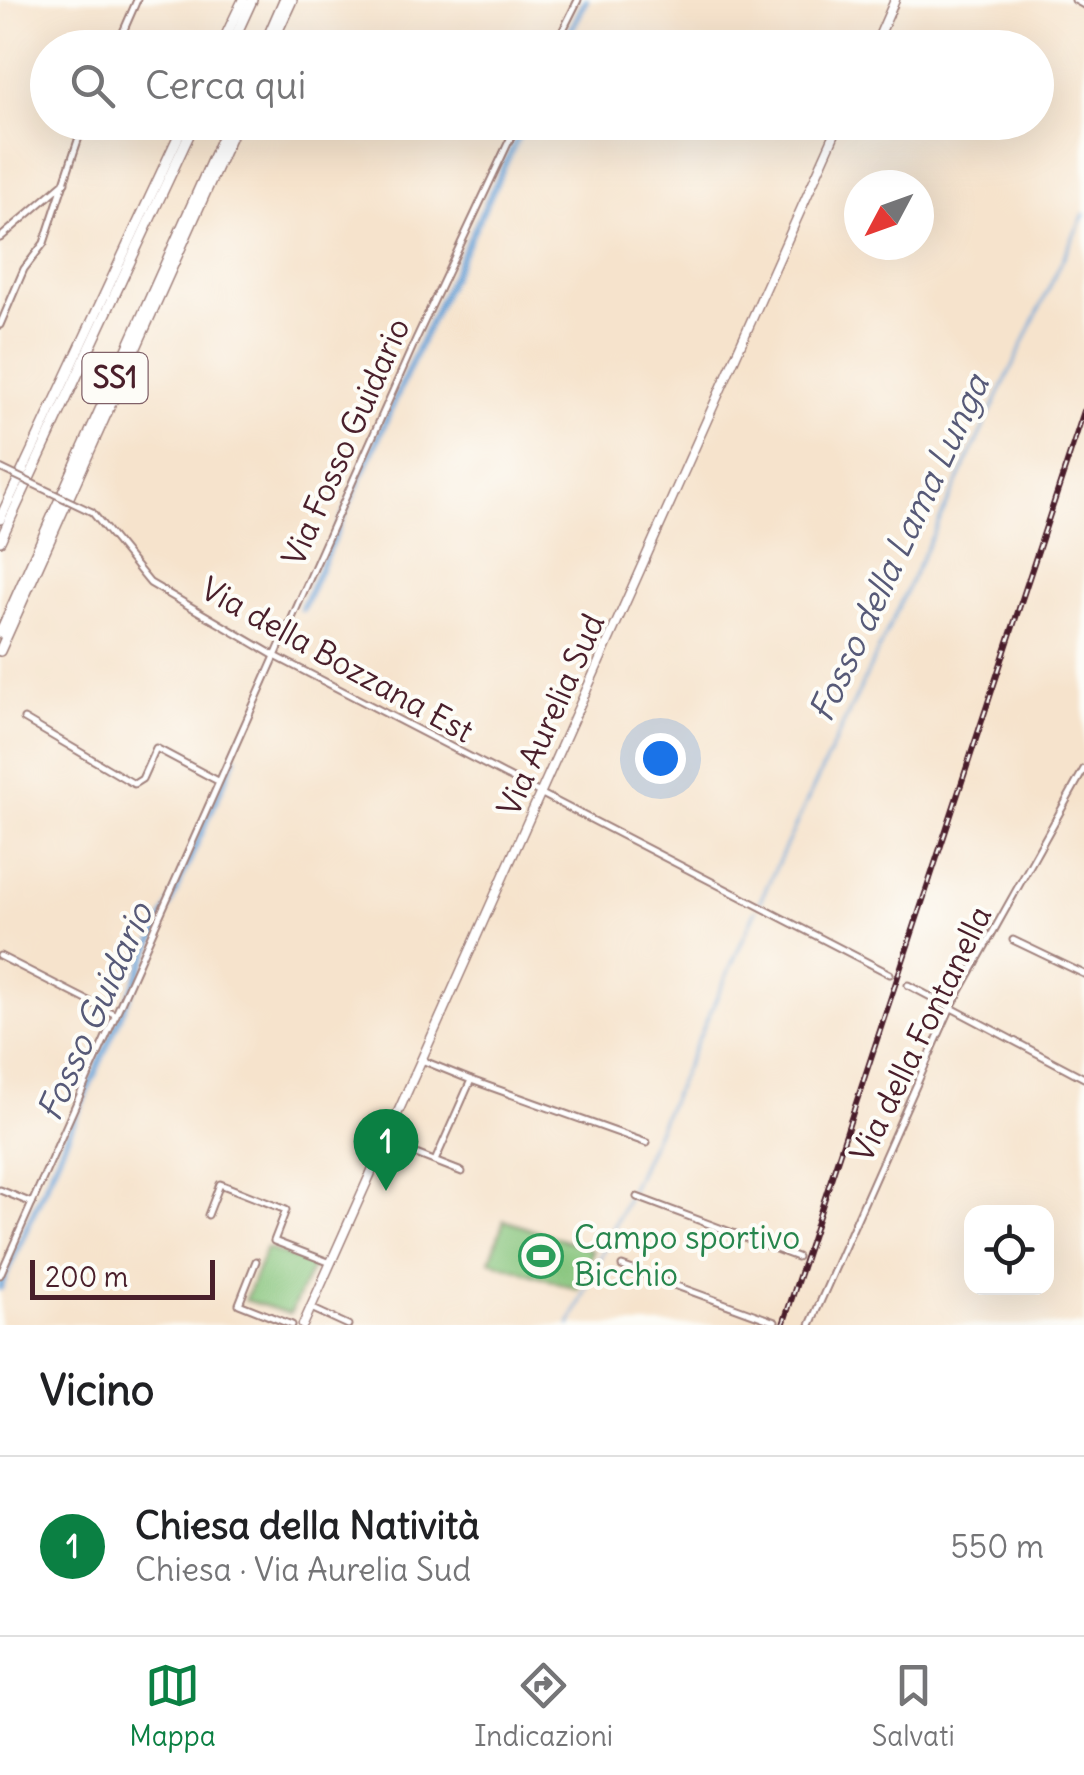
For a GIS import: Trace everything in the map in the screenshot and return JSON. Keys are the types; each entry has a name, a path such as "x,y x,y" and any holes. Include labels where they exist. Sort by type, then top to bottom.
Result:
{"highway":[{"path":"229,30 243,0"},
{"path":"238,30 252,0"},
{"path":"271,30 284,0"},
{"path":"278,30 292,0"},
{"path":"0,519 178,140"},
{"path":"0,540 187,140"},
{"name":"SS1","path":"0,632 221,140"},
{"name":"SS1","path":"0,651 229,140"}],"main road":[{"path":"882,30 895,0"},
{"name":"Via Aurelia Sud","path":"303,1325 832,140"}],"street":[{"path":"124,30 137,0"},
{"path":"563,30 578,0"},
{"path":"1075,0 1084,5"},
{"path":"0,325 24,269 44,243 76,140"},
{"name":"Via Fosso Guidario","path":"0,1275 274,656 510,140"},
{"path":"0,238 65,182"},
{"name":"Via della Bozzana Est","path":"0,468 92,512 150,583 274,656 890,974"},
{"path":"24,719 134,784 142,779 156,748 218,782"},
{"name":"Via della Fontanella","path":"810,1325 952,1008 1084,769"},
{"path":"1013,940 1084,974"},
{"path":"0,956 116,1015"},
{"path":"908,985 1084,1078"},
{"path":"424,1060 647,1143"},
{"path":"435,1161 471,1080"},
{"path":"416,1154 462,1172"},
{"path":"208,1216 220,1184 236,1190 286,1210 274,1240 331,1263"},
{"path":"0,1190 32,1203"},
{"path":"637,1197 797,1258"},
{"path":"256,1261 238,1304 292,1325"},
{"path":"622,1266 775,1322"},
{"path":"311,1308 348,1325"}],"green space":[{"name":"Campo sportivo Bicchio","path":"504,1220 593,1250 578,1290 490,1261"},
{"path":"266,1248 313,1265 290,1314 245,1300"}],"waterway":[{"name":"Fosso Guidario","path":"571,30 586,0"},
{"name":"Fosso Guidario","path":"302,609 516,140"},
{"name":"Fosso della Lama Lunga","path":"759,903 1084,214"},
{"name":"Fosso Guidario","path":"0,1288 235,757"},
{"name":"Fosso della Lama Lunga","path":"570,1325 756,910"}],"railway":[{"path":"783,1325 1084,411"}],"place":[{"name":"Chiesa della Natività","path":"386,1191"},
{"name":"Campo sportivo Bicchio","path":"541,1256"}]}
